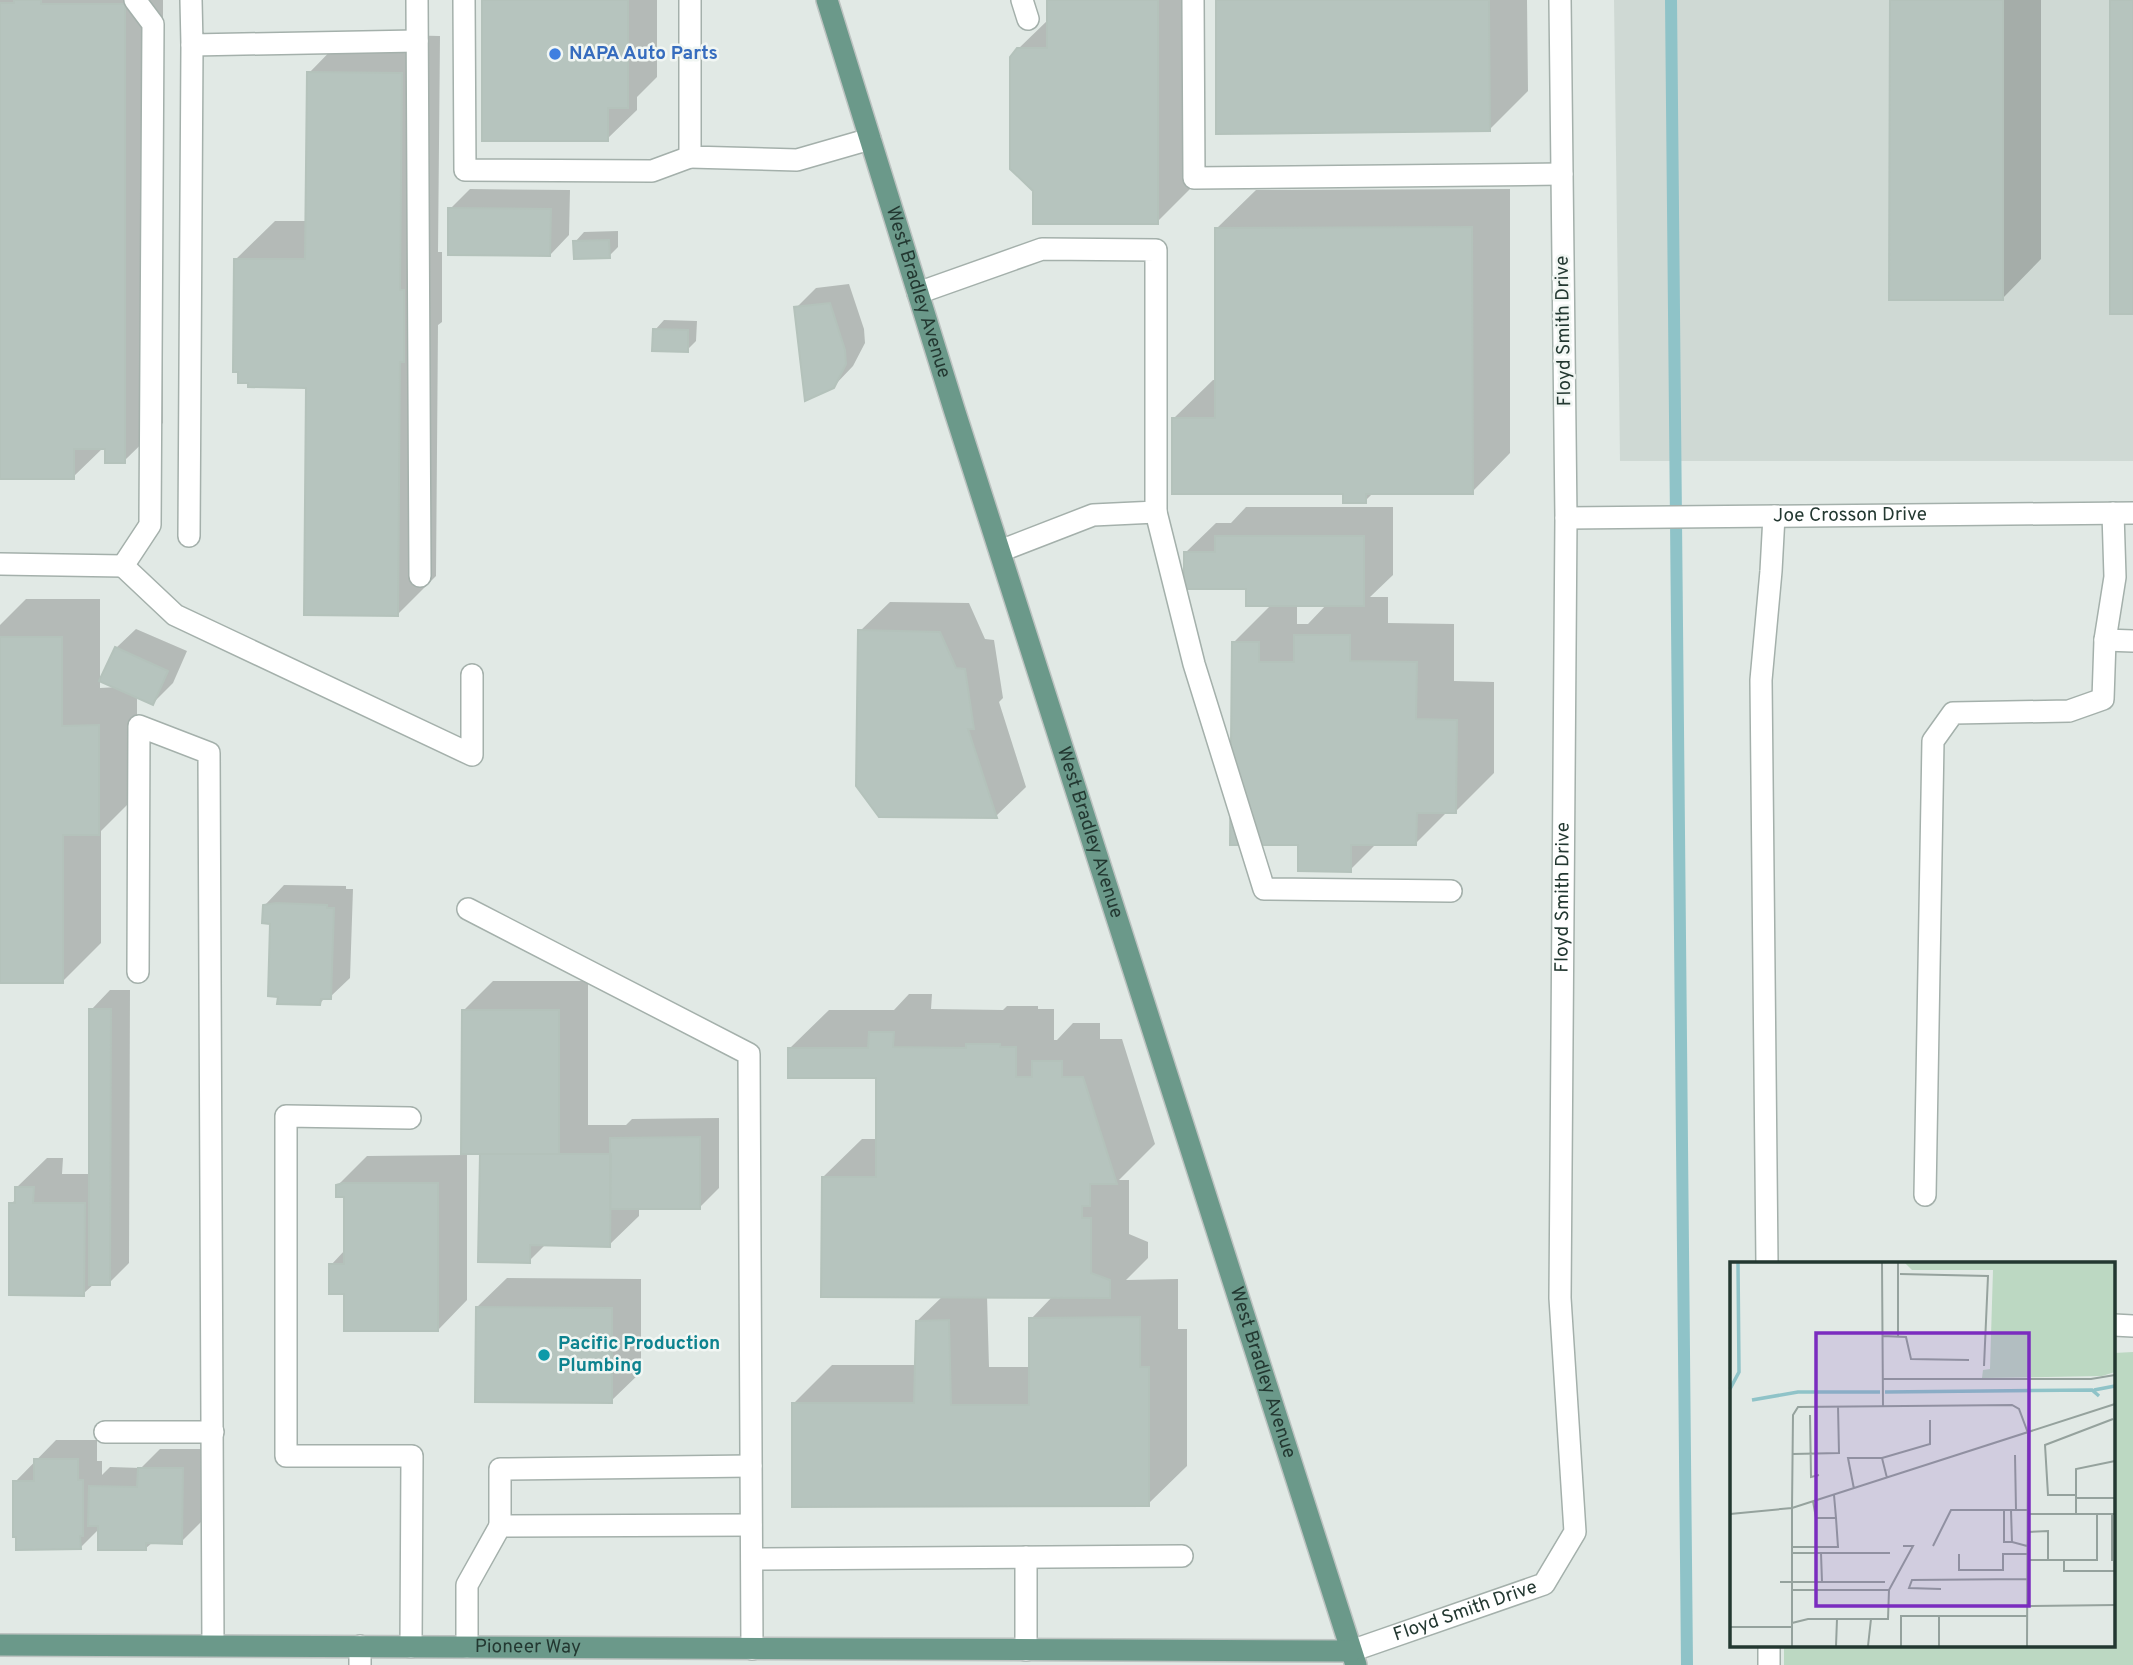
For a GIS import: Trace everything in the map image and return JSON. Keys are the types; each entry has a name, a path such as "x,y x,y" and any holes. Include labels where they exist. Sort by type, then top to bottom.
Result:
{"main road":[{"name":"West Bradley Avenue","path":"827,0 1354,1658"},
{"name":"Pioneer Way","path":"0,1645 214,1645 360,1656 411,1647 467,1647 584,1656 722,1657 752,1649 994,1657 1026,1650 1354,1658"}],"street":[{"path":"124,566 150,524 153,24 135,0"},
{"path":"189,536 191,0"},
{"path":"417,0 419,576"},
{"path":"464,0 465,170 652,171 690,157 797,160 870,139"},
{"path":"690,0 690,157"},
{"path":"1193,0 1194,178 1562,174"},
{"name":"Floyd Smith Drive","path":"1354,1658 1544,1584 1574,1532 1560,1298 1566,518 1560,0"},
{"path":"192,45 417,41"},
{"path":"918,293 1042,249 1156,250 1156,512 1194,664 1264,889 1451,891"},
{"path":"1000,551 1093,515 1156,512"},
{"path":"1925,1195 1933,741 1953,713 2069,711 2103,699 2105,640 2123,513"},
{"name":"Joe Crosson Drive","path":"1566,518 2123,513"},
{"path":"1767,1262 1761,680 1774,516"},
{"path":"0,564 124,566 175,615 472,755 472,675"},
{"path":"2105,640 2133,641"},
{"path":"138,972 139,726 209,752 214,1645"},
{"path":"468,909 749,1054 752,1649"},
{"path":"410,1118 286,1116 286,1457 412,1457 411,1647"},
{"path":"105,1432 213,1432"},
{"path":"467,1647 467,1585 500,1526 500,1469 751,1466"},
{"path":"500,1526 751,1525"},
{"path":"752,1559 1182,1556"},
{"path":"1026,1557 1026,1650"}],"shaded area":[{"path":"1614,0 2133,0 2133,461 1620,461"}],"green space":[{"path":"2133,1352 2133,1665 1784,1665 1784,1648 2116,1648 2116,1353"}],"building":[{"path":"14,0 41,0 41,4 125,4 125,463 105,463 105,449 74,449 74,479 0,479 0,3 14,3"},
{"name":"NAPA Auto Parts","path":"482,0 628,0 628,108 608,108 608,141 482,141"},
{"path":"1047,0 1158,0 1158,224 1033,224 1033,191 1010,169 1010,57 1017,48 1047,48"},
{"path":"1216,0 1489,0 1490,131 1216,134"},
{"path":"1890,0 2003,0 2003,300 1889,300"},
{"path":"2110,0 2133,0 2133,314 2110,314"},
{"path":"307,72 402,73 400,290 404,290 404,362 400,362 398,616 304,615 306,388 248,387 248,383 238,383 238,372 233,372 234,259 305,259"},
{"path":"448,208 551,209 550,256 448,255"},
{"path":"1472,227 1473,494 1366,494 1366,503 1343,503 1343,494 1172,494 1172,418 1215,418 1215,228"},
{"path":"609,240 610,258 574,259 573,241"},
{"path":"830,303 845,350 846,364 834,388 805,401 794,307"},
{"path":"653,329 688,330 688,352 652,351"},
{"path":"1215,536 1364,536 1364,606 1246,606 1246,589 1184,589 1184,552 1215,552"},
{"path":"858,630 940,632 956,668 965,669 974,729 968,729 997,818 879,817 856,786"},
{"path":"1294,635 1350,635 1350,661 1417,662 1416,719 1457,720 1456,813 1417,813 1416,845 1351,845 1351,872 1298,871 1298,845 1230,845 1232,642 1259,642 1259,662 1294,662"},
{"path":"0,637 62,637 62,726 99,725 99,835 63,835 63,983 0,983"},
{"path":"115,647 168,671 153,705 99,681"},
{"path":"263,905 327,905 327,908 334,908 331,999 321,999 320,1005 277,1004 278,997 268,996 270,924 262,923"},
{"path":"89,1009 111,1009 110,1285 89,1285"},
{"path":"462,1010 559,1010 559,1154 461,1154"},
{"path":"869,1032 894,1032 893,1047 966,1048 966,1044 1000,1044 1000,1047 1016,1047 1016,1077 1032,1077 1032,1061 1062,1061 1062,1077 1083,1077 1117,1184 1090,1184 1090,1206 1082,1206 1082,1218 1091,1218 1091,1273 1110,1280 1110,1298 821,1297 822,1177 876,1177 876,1078 788,1078 788,1048 868,1048"},
{"path":"700,1137 700,1209 610,1209 610,1138"},
{"path":"480,1154 611,1154 610,1247 530,1245 530,1263 478,1262"},
{"path":"438,1183 438,1331 344,1331 344,1294 329,1294 329,1264 344,1264 344,1197 336,1197 336,1185"},
{"path":"15,1187 34,1187 33,1203 85,1203 84,1296 9,1295 9,1203 15,1203"},
{"name":"Pacific Production Plumbing","path":"476,1307 612,1308 612,1403 475,1402"},
{"path":"1140,1317 1140,1367 1149,1367 1149,1506 792,1507 792,1403 914,1403 916,1321 949,1320 951,1405 1029,1405 1029,1318"},
{"path":"34,1459 78,1459 78,1480 83,1480 81,1549 16,1550 16,1537 13,1537 13,1481 34,1481"},
{"path":"138,1468 183,1468 182,1544 146,1543 146,1550 98,1550 98,1526 88,1526 89,1486 137,1487"}],"waterway":[{"path":"1671,0 1687,1665"}],"place":[{"name":"NAPA Auto Parts","path":"555,54"},
{"name":"Pacific Production Plumbing","path":"544,1355"}]}
